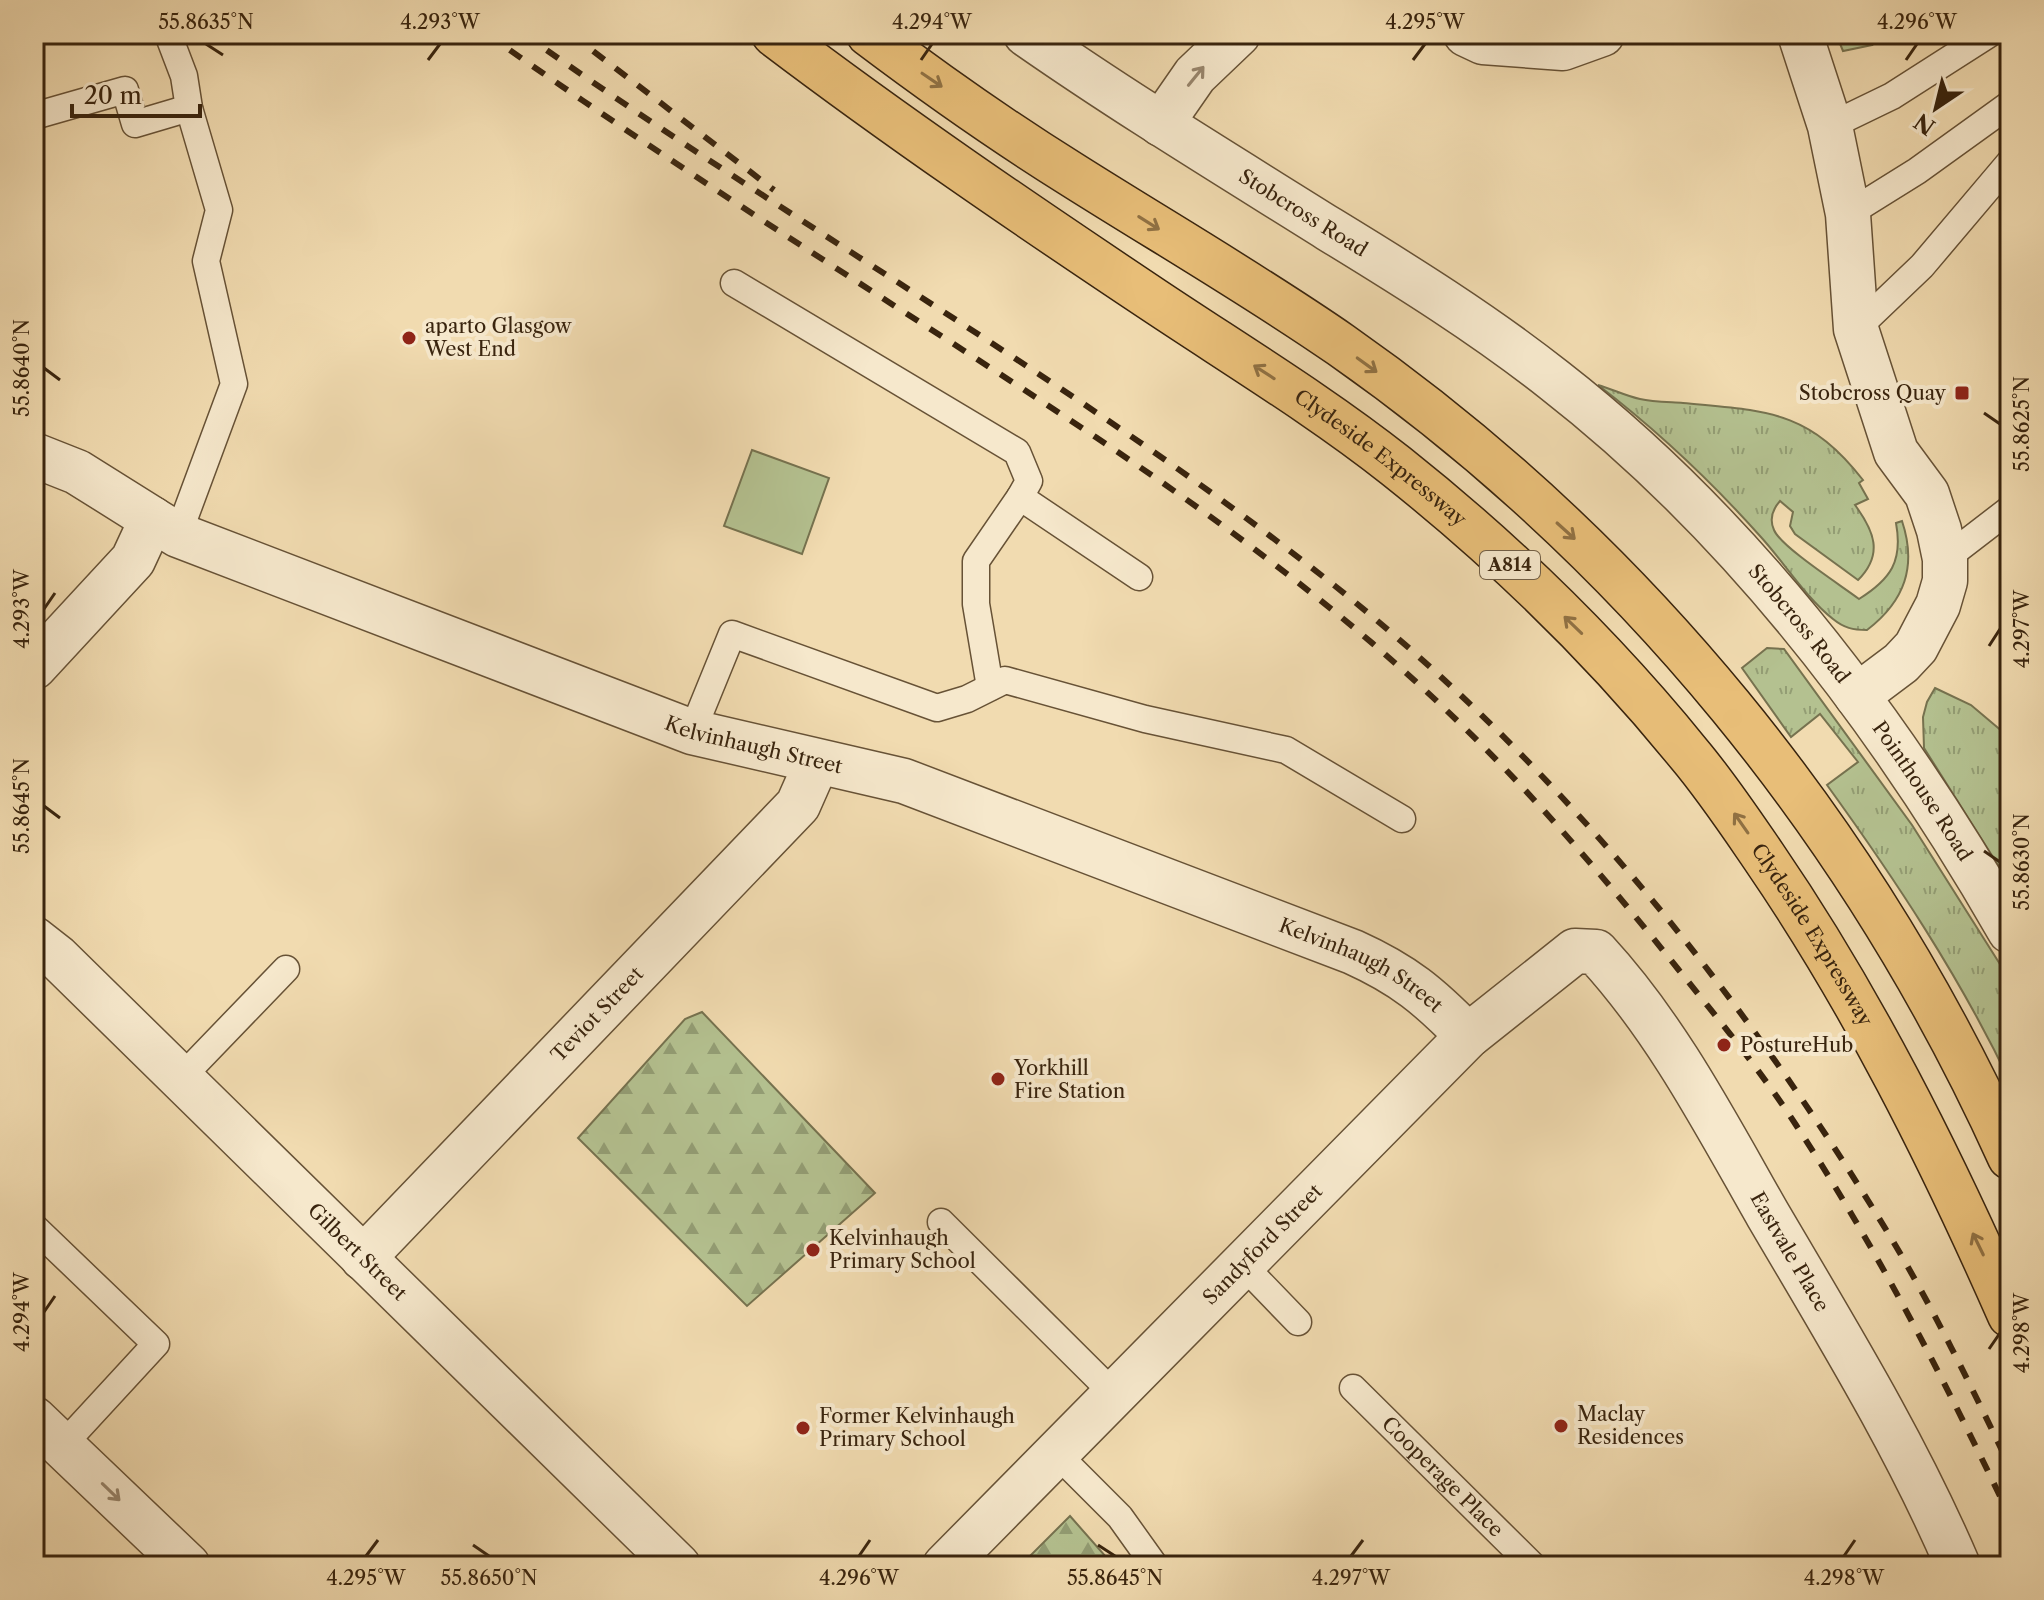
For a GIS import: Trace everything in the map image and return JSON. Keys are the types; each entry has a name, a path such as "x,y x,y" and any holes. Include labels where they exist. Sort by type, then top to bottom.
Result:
{"main road":[{"name":"Clydeside Expressway","path":"774,34 855,96 1007,202 1298,394 1384,458 1507,562 1583,635 1690,754 1812,926 1887,1057 2010,1315"},
{"path":"869,34 1065,171 1263,294 1366,364 1501,471 1642,604 1783,769 1857,876 1919,977 1983,1097 2010,1157"}],"street":[{"name":"Stobcross Road","path":"1026,34 1161,124 1442,300 1555,381 1662,472 1724,535 1857,696 1901,663 1916,647 1938,605 1945,581 1945,559 1927,494 1896,452 1856,329 1848,214 1830,126 1800,34"},
{"path":"1161,124 1195,75 1238,34"},
{"path":"1466,34 1483,42 1563,48 1602,34"},
{"name":"Kelvinhaugh Street","path":"34,455 77,472 165,527 692,732 904,781 1353,952 1408,980 1431,998 1468,1036"},
{"path":"34,667 165,527"},
{"name":"Pointhouse Road","path":"1857,696 1920,788 2010,931"},
{"name":"Teviot Street","path":"363,1258 798,805 817,762"},
{"name":"Gilbert Street","path":"34,939 57,957 678,1566"},
{"name":"Sandyford Street","path":"945,1566 1468,1036 1575,951 1596,952"},
{"name":"Eastvale Place","path":"1596,952 1628,987 1687,1076 1864,1378 1940,1524 1958,1566"},
{"path":"48,1433 188,1566"}],"lane":[{"path":"165,527 234,384 206,261 219,210 189,108 184,76 168,34"},
{"path":"1830,126 1892,96 1989,34"},
{"path":"34,116 125,90 135,124 189,108"},
{"path":"1848,214 1917,171 2010,104"},
{"path":"1856,329 1922,266 2010,162"},
{"path":"734,283 1017,452 1029,481 976,561 976,604 990,687"},
{"path":"1020,497 1139,577"},
{"path":"1945,559 2010,509"},
{"path":"692,732 732,634 937,708 967,699 1005,680 1145,719 1286,750 1402,819"},
{"path":"180,1079 286,969"},
{"path":"941,1222 1114,1394"},
{"path":"34,1227 156,1344 48,1433"},
{"path":"1241,1263 1298,1322"},
{"name":"Cooperage Place","path":"1353,1388 1533,1566"},
{"path":"1056,1453 1120,1517 1155,1566"}],"green space":[{"path":"1836,34 1865,34 1872,45 1843,51"},
{"path":"1598,385 1645,400 1761,412 1783,418 1823,439 1863,480 1859,483 1868,499 1855,505 1871,533 1871,561 1858,580 1795,534 1790,526 1793,512 1780,501 1772,515 1774,530 1799,556 1859,599 1879,584 1892,568 1898,548 1896,523 1902,521 1908,568 1899,595 1891,607 1867,630 1849,628 1833,619 1703,476"},
{"path":"752,450 829,478 802,554 724,526"},
{"path":"1767,648 1784,649 1912,825 2010,980 2010,1082 1970,1005 1925,929 1827,785 1858,762 1820,714 1791,737 1742,668"},
{"path":"1935,688 1971,705 2010,738 2010,884 1924,748 1923,717"},
{"path":"702,1012 875,1193 747,1306 578,1138 685,1019"},
{"path":"1070,1516 1114,1566 1020,1566"}],"railway":[{"path":"487,34 659,152 1189,501 1360,633 1485,748 1616,894 1783,1105 1883,1269 1936,1367 2010,1517"},
{"path":"524,34 727,172 1036,372 1238,512 1335,586 1415,653 1491,724 1564,799 1633,877 1762,1042 1895,1245 1947,1339 2010,1467"},
{"path":"571,34 774,190"}],"place":[{"name":"aparto Glasgow West End","path":"409,338"},
{"name":"Stobcross Quay","path":"1962,393"},
{"name":"PostureHub","path":"1724,1045"},
{"name":"Yorkhill Fire Station","path":"998,1079"},
{"name":"Kelvinhaugh Primary School","path":"813,1250"},
{"name":"Maclay Residences","path":"1561,1426"},
{"name":"Former Kelvinhaugh Primary School","path":"803,1428"}]}
